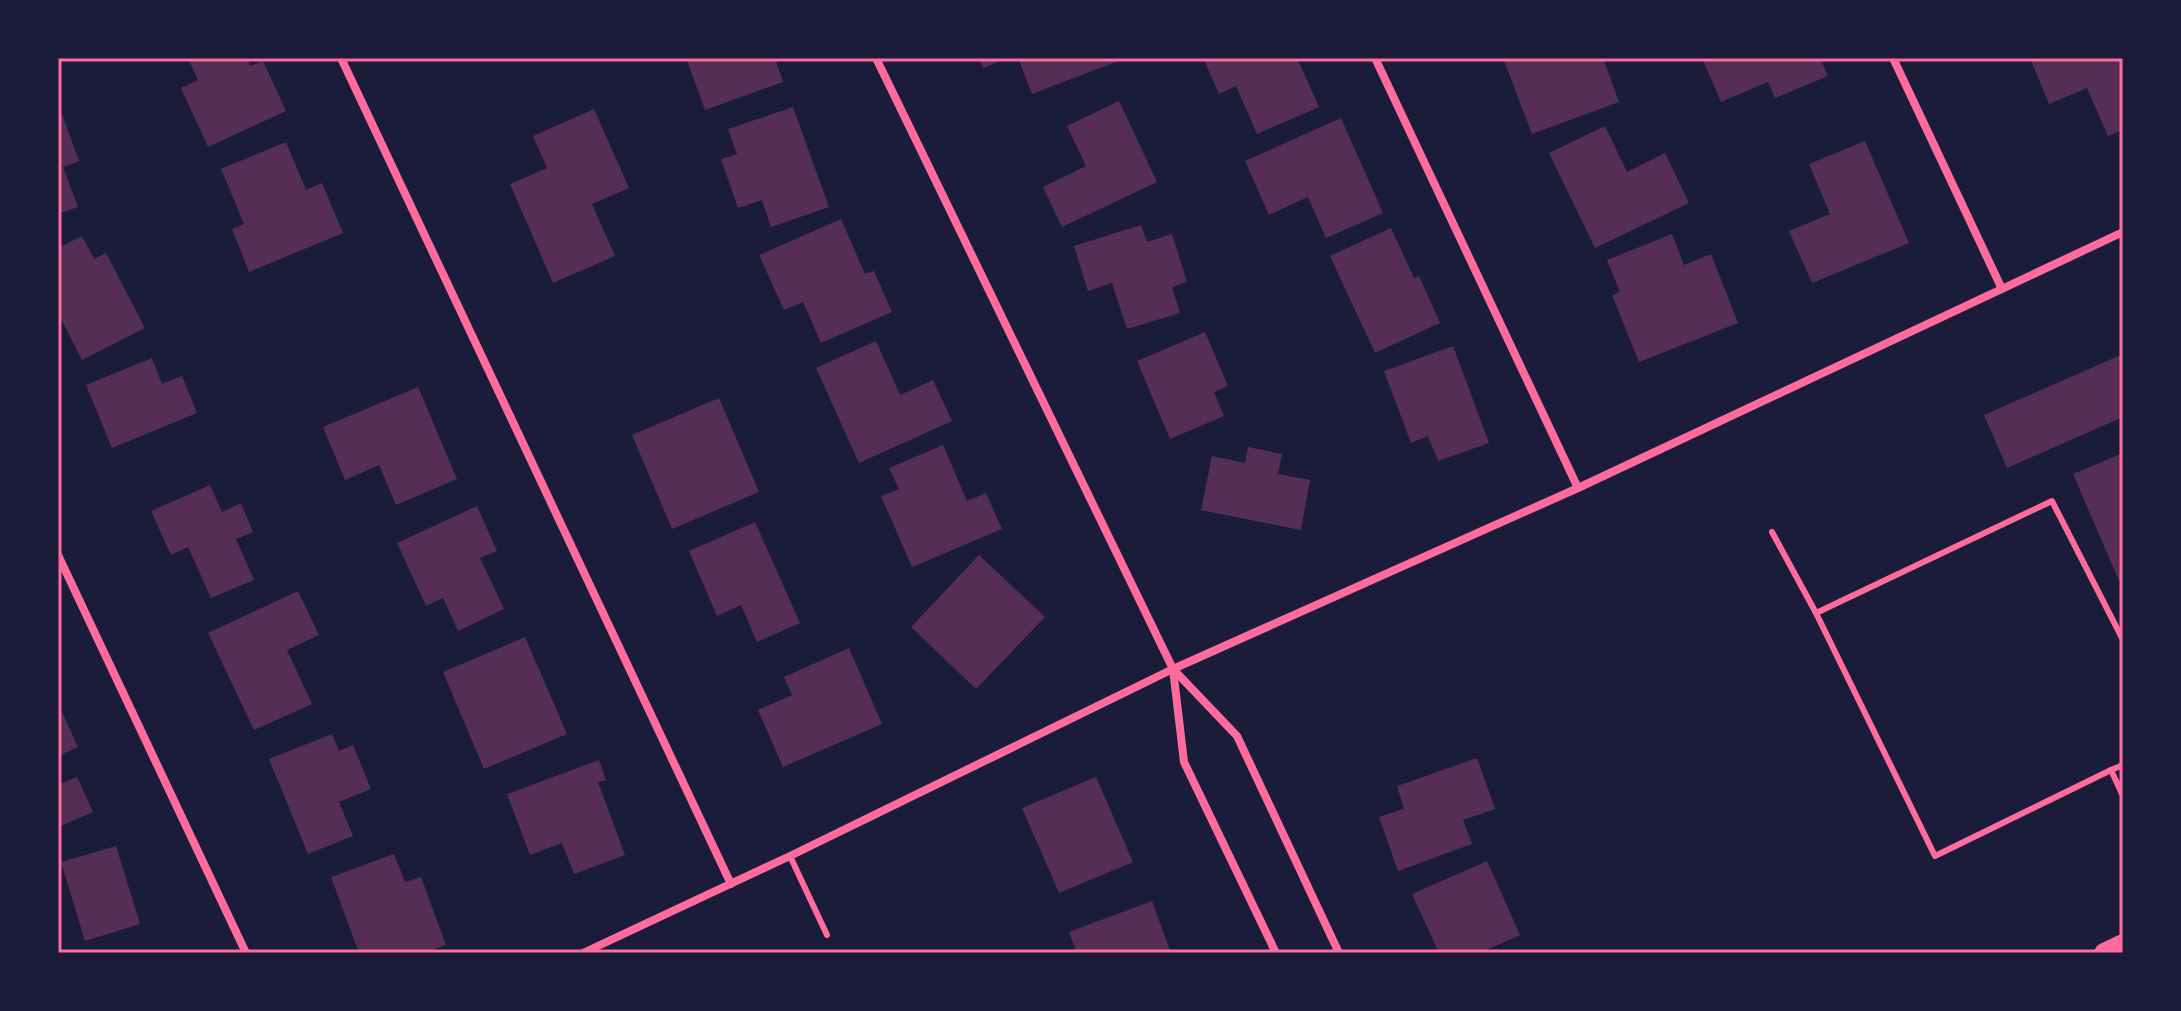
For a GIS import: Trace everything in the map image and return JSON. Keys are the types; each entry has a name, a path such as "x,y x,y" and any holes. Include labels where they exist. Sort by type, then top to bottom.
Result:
{"main road":[{"path":"2104,953 2123,944"}],"street":[{"path":"341,58 731,884"},
{"path":"876,58 1173,669 1237,736 1339,953"},
{"path":"1375,58 1578,488"},
{"path":"1893,58 2002,289"},
{"path":"583,953 1173,669 1578,488 2123,232"},
{"path":"58,555 246,953"},
{"path":"1173,669 1184,762 1276,953"}],"lane":[{"path":"1816,613 2052,501 2123,640"},
{"path":"1772,532 1816,613 1935,856 2123,765"},
{"path":"2111,770 2123,796"},
{"path":"790,856 827,935"}],"building":[{"path":"188,58 247,58 250,66 263,61 286,111 208,147 181,88 198,80"},
{"path":"686,58 775,58 783,82 705,110"},
{"path":"979,58 1008,58 983,68"},
{"path":"1018,58 1126,58 1032,94"},
{"path":"1203,58 1297,58 1319,107 1257,134 1236,86 1219,94"},
{"path":"1503,58 1603,58 1619,102 1532,134"},
{"path":"1702,58 1820,58 1828,76 1775,98 1768,82 1721,102"},
{"path":"2030,58 2123,58 2123,130 2108,136 2087,88 2049,104"},
{"path":"1119,101 1157,182 1062,227 1043,187 1086,166 1067,126"},
{"path":"58,103 79,161 63,167 78,207 58,214"},
{"path":"793,107 829,207 771,227 762,200 738,208 721,159 737,154 728,129"},
{"path":"594,109 629,188 592,204 615,256 553,283 510,184 547,168 533,136"},
{"path":"1341,118 1383,213 1326,238 1308,197 1269,215 1245,161"},
{"path":"1605,126 1627,172 1665,153 1689,203 1595,248 1549,153"},
{"path":"1865,141 1909,243 1812,283 1789,231 1830,214 1809,164"},
{"path":"286,142 306,190 322,183 343,233 249,272 232,229 244,224 221,169"},
{"path":"841,219 865,274 874,271 892,312 821,343 803,302 784,310 759,255"},
{"path":"1141,225 1147,242 1172,234 1187,282 1172,287 1180,313 1127,329 1112,283 1088,291 1074,246"},
{"path":"1391,228 1414,278 1419,276 1440,323 1375,353 1330,256"},
{"path":"1672,234 1684,265 1711,254 1738,323 1639,362 1612,295 1620,292 1607,260"},
{"path":"82,236 94,259 106,253 145,328 82,360 58,313 58,248"},
{"path":"1205,332 1228,386 1214,392 1224,416 1170,439 1137,361"},
{"path":"876,341 900,395 933,380 952,421 859,463 816,368"},
{"path":"1453,346 1489,443 1438,461 1428,436 1411,443 1384,371"},
{"path":"2123,354 2123,417 2007,468 1984,415"},
{"path":"152,358 162,384 182,376 197,413 112,448 86,385"},
{"path":"418,387 457,479 396,505 379,465 345,480 323,427"},
{"path":"719,398 759,492 672,529 632,435"},
{"path":"943,445 967,501 986,493 1002,529 912,567 881,496 899,489 889,468"},
{"path":"1248,447 1282,454 1278,474 1310,480 1301,530 1201,510 1212,456 1245,463"},
{"path":"2123,453 2123,590 2073,474"},
{"path":"210,485 222,512 241,503 253,532 236,539 254,580 211,598 188,547 171,555 151,511"},
{"path":"477,506 497,551 480,558 504,609 458,631 443,598 426,606 397,543"},
{"path":"755,522 800,623 757,642 741,605 717,616 689,551"},
{"path":"979,555 1045,617 976,689 911,627"},
{"path":"298,591 319,635 287,650 312,704 254,730 208,633"},
{"path":"525,637 567,734 484,769 443,672"},
{"path":"849,648 882,724 783,767 758,710 792,695 784,677"},
{"path":"58,703 78,747 58,756"},
{"path":"332,734 339,751 353,745 371,789 339,802 353,836 308,854 269,759"},
{"path":"1477,758 1495,809 1463,820 1472,844 1398,871 1379,817 1404,809 1397,786"},
{"path":"599,760 606,780 598,782 625,855 574,874 562,843 530,855 507,794"},
{"path":"77,777 93,812 58,827 58,785"},
{"path":"1096,777 1133,862 1059,893 1022,808"},
{"path":"116,846 140,924 85,941 61,862"},
{"path":"394,854 405,882 421,877 446,945 424,953 359,953 331,877"},
{"path":"1487,861 1520,935 1480,953 1439,953 1412,894"},
{"path":"1152,901 1171,953 1077,953 1069,932"}]}
